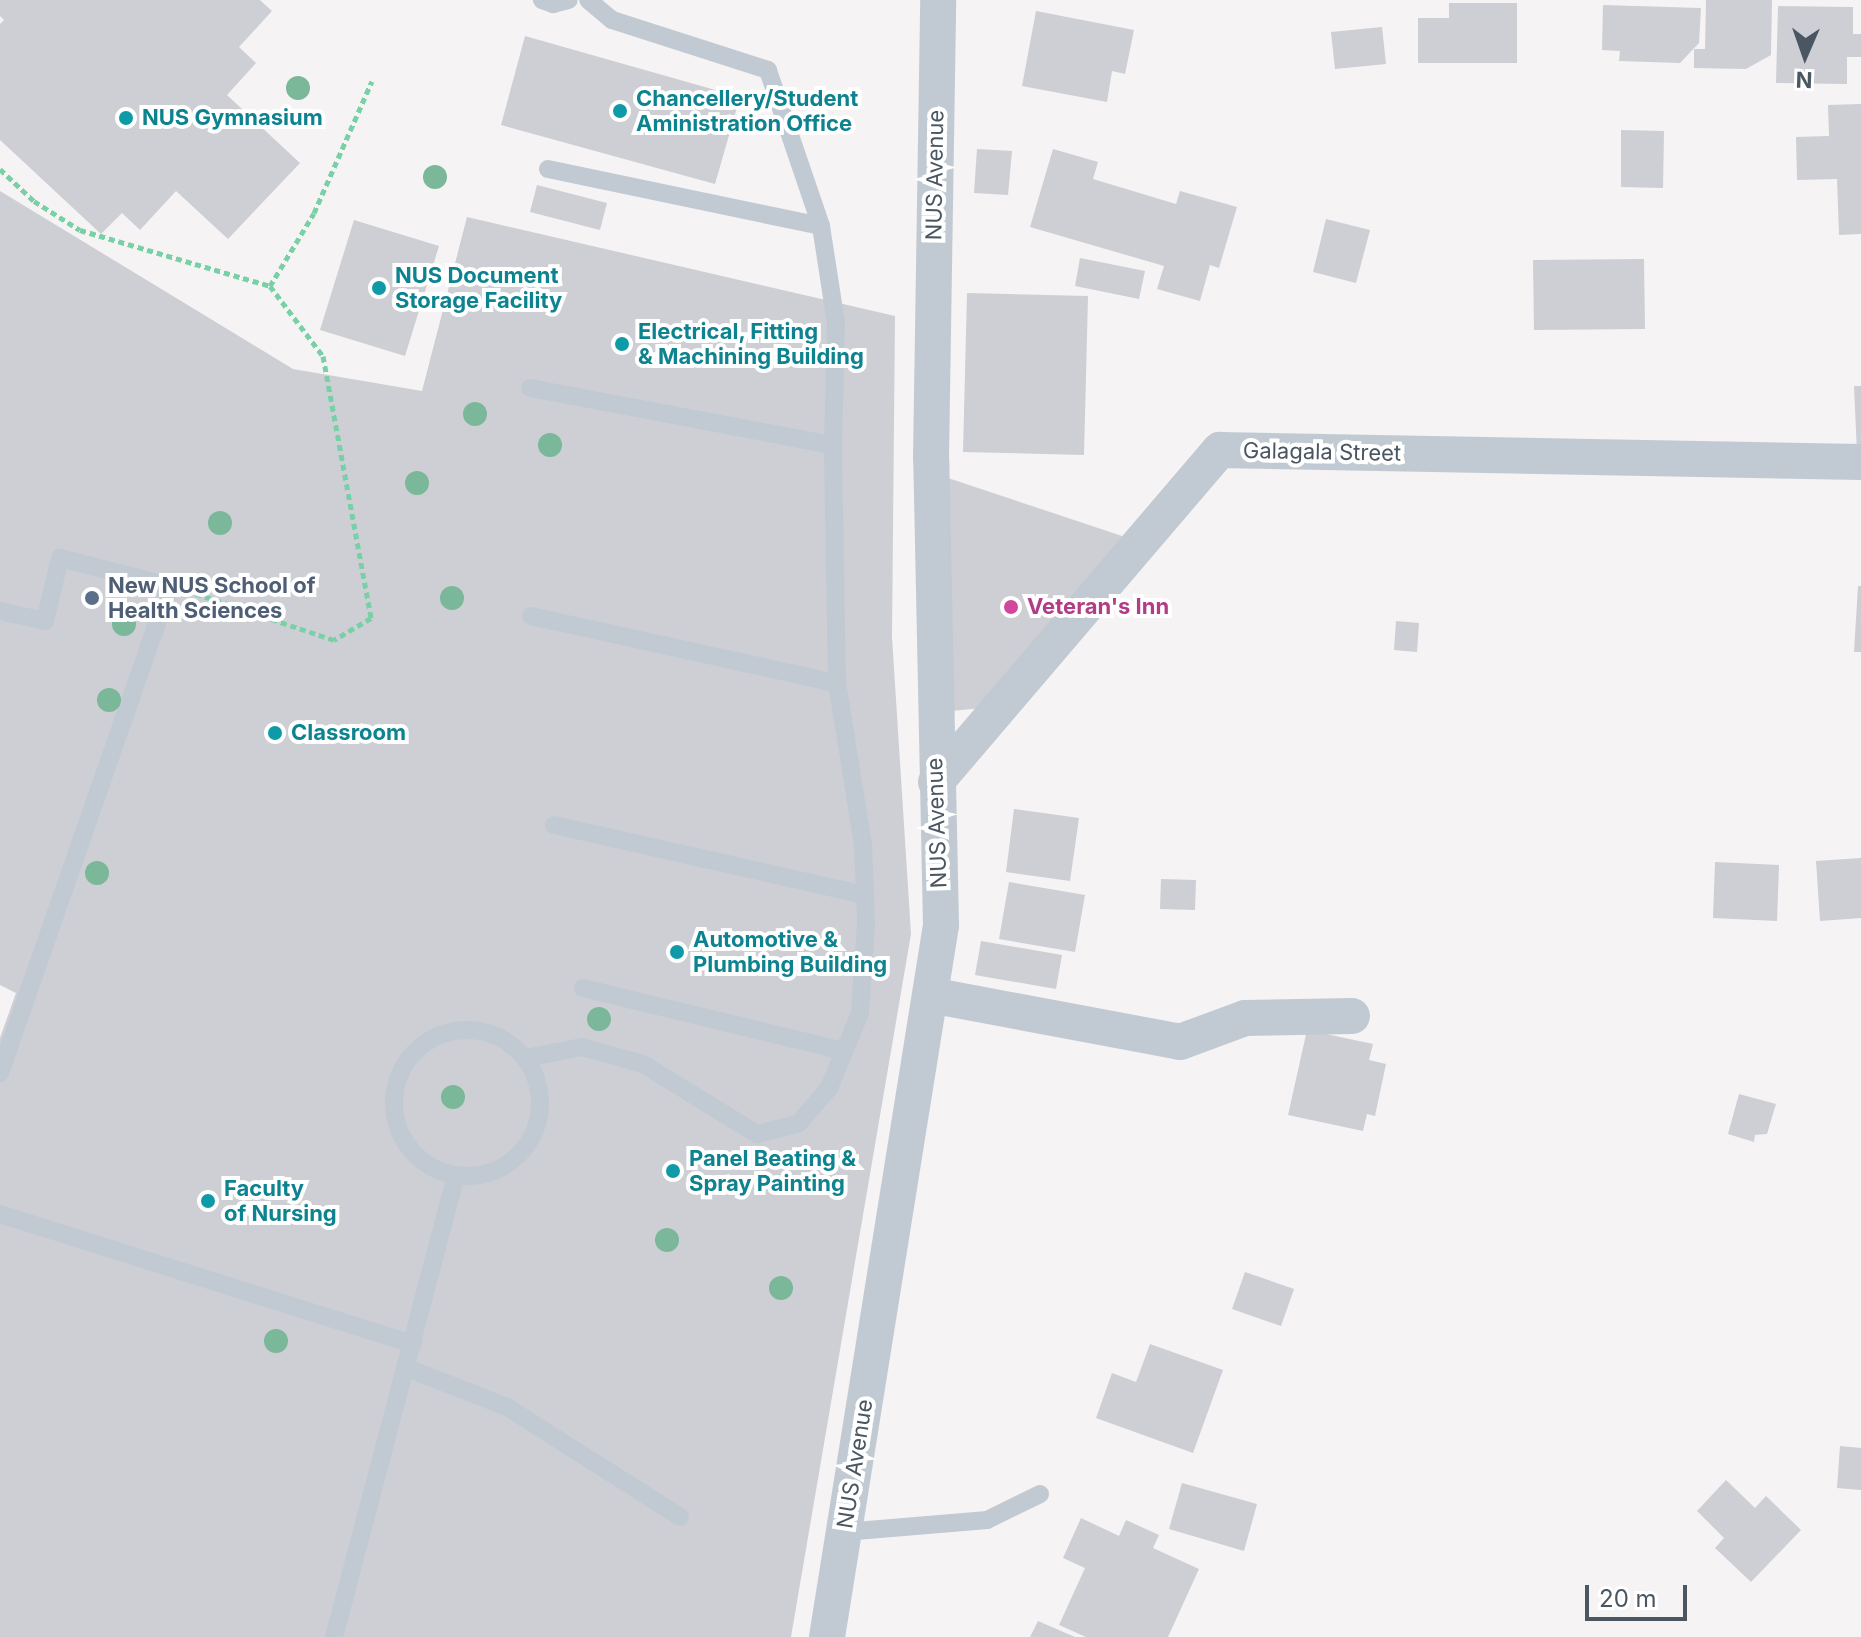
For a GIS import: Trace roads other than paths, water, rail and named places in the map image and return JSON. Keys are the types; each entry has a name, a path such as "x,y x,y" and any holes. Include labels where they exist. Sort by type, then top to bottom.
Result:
{"street":[{"name":"NUS Avenue","path":"827,1637 941,925 931,459 938,0"},
{"name":"Galagala Street","path":"936,782 1220,450 1861,462"},
{"path":"930,995 1180,1042 1245,1018 1352,1016"}],"lane":[{"path":"542,0 553,4 569,0"},
{"path":"526,1058 582,1047 643,1064 757,1134 798,1124 829,1088 860,1013 865,895 863,845 837,683 833,445 836,323 821,226 768,70 612,20 588,0"},
{"path":"548,169 821,226"},
{"path":"530,388 833,445"},
{"path":"0,611 45,621 60,558 170,586 0,1073"},
{"path":"531,616 837,683"},
{"path":"554,825 865,895"},
{"path":"583,988 844,1051"},
{"path":"479,1030 503,1039 526,1058 536,1077 541,1101 537,1126 525,1148 506,1166 485,1175 455,1179 420,1159 404,1142 395,1121 393,1098 404,1066 430,1039 454,1031 479,1030"},
{"path":"334,1637 455,1179"},
{"path":"0,1214 413,1344"},
{"path":"407,1368 507,1407 680,1517"},
{"path":"844,1532 987,1520 1040,1494"}],"place":[{"name":"Chancellery/Student Aministration Office","path":"620,111"},
{"name":"NUS Gymnasium","path":"126,118"},
{"name":"NUS Document Storage Facility","path":"379,288"},
{"name":"Electrical, Fitting & Machining Building","path":"622,344"},
{"name":"New NUS School of Health Sciences","path":"92,598"},
{"name":"Veteran's Inn","path":"1011,607"},
{"name":"Classroom","path":"275,733"},
{"name":"Automotive & Plumbing Building","path":"677,952"},
{"name":"Panel Beating & Spray Painting","path":"673,1171"},
{"name":"Faculty of Nursing","path":"208,1201"}]}
